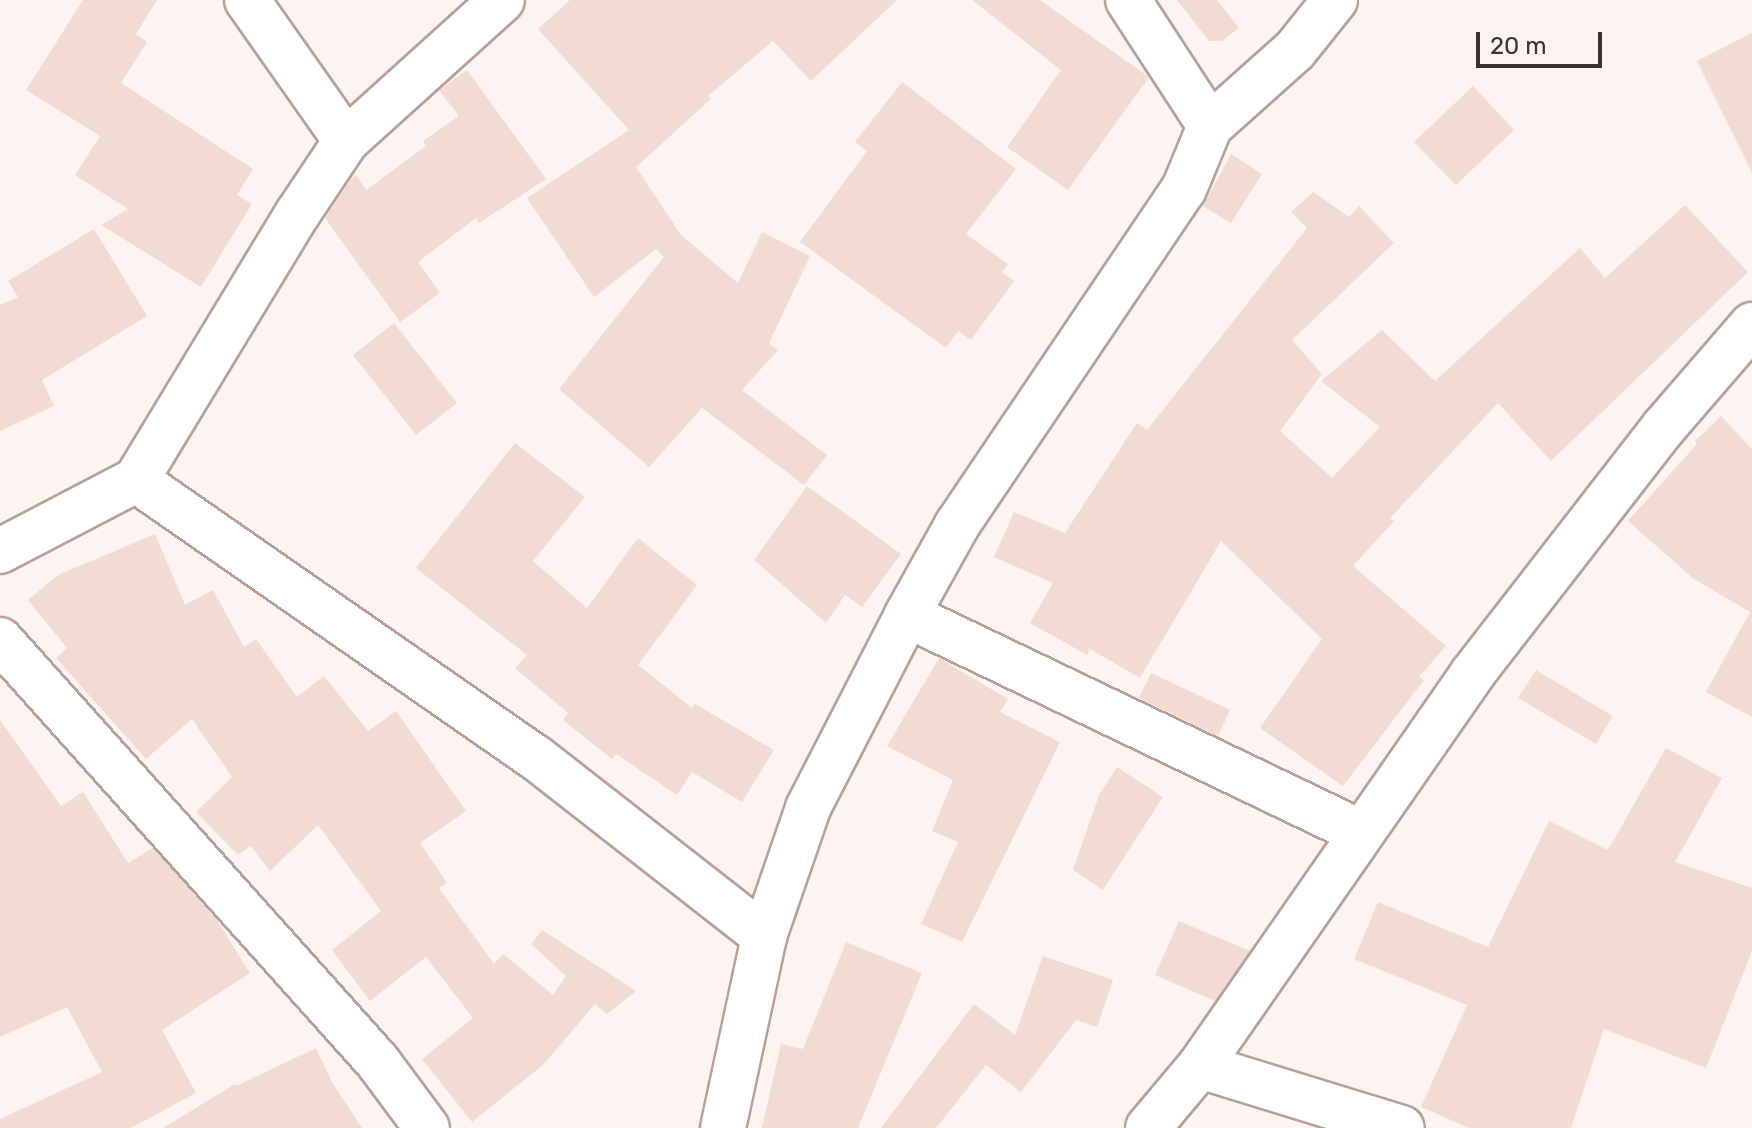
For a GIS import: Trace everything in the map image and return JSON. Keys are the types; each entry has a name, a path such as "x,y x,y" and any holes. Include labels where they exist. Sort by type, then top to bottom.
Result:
{"street":[{"path":"247,0 346,141"},
{"path":"0,551 136,480 298,213 346,141 502,0"},
{"path":"1128,0 1210,126"},
{"path":"723,1128 764,936 808,808 907,615 957,525 1184,189 1210,126 1295,50 1335,0"},
{"path":"1148,1128 1200,1066 1473,673 1664,427 1752,325"},
{"path":"136,480 535,757 764,936"},
{"path":"907,615 1360,832"},
{"path":"0,640 378,1062 427,1128"},
{"path":"1200,1066 1402,1128"}],"building":[{"path":"83,0 157,0 136,34 147,42 121,83 253,169 237,195 252,204 201,287 101,225 128,209 75,175 100,136 26,90"},
{"path":"570,0 897,0 811,81 773,41 708,96 711,99 636,167 681,235 738,283 762,232 810,256 769,343 778,350 742,390 827,455 804,485 702,408 649,467 559,389 664,257 656,249 594,297 527,198 629,130 538,29"},
{"path":"972,0 1040,0 1149,77 1068,190 1007,147 1061,70"},
{"path":"1177,0 1217,0 1239,28 1222,41 1209,41"},
{"path":"1752,33 1752,173 1697,61"},
{"path":"467,70 546,179 479,223 476,218 418,262 440,293 400,322 325,218 356,175 366,190 426,146 423,141 459,116 439,90"},
{"path":"902,82 1016,169 966,234 1008,264 1002,272 1014,281 971,340 958,331 946,348 800,242 867,151 855,142"},
{"path":"1473,86 1514,130 1456,185 1414,142"},
{"path":"1231,154 1262,174 1231,223 1203,206"},
{"path":"1313,192 1349,217 1359,206 1394,243 1292,340 1322,374 1280,431 1332,478 1380,427 1321,381 1382,330 1435,381 1580,248 1605,278 1685,205 1748,272 1551,461 1498,403 1390,518 1394,521 1353,566 1446,646 1419,677 1424,680 1343,786 1260,728 1322,639 1221,541 1140,678 1090,649 1087,655 1030,623 1053,583 994,557 1014,512 1065,533 1137,423 1147,430 1307,228 1291,212"},
{"path":"94,229 147,316 42,380 54,406 0,431 0,305 18,297 8,281"},
{"path":"394,323 457,403 416,435 353,355"},
{"path":"1721,416 1752,449 1752,717 1706,692 1750,612 1694,579 1628,521 1697,444 1695,441"},
{"path":"515,443 585,497 533,561 587,608 638,538 697,585 638,665 692,708 695,704 774,750 742,802 692,772 677,795 616,754 612,759 563,720 568,713 515,668 527,655 416,568"},
{"path":"807,486 901,554 862,607 845,595 826,623 754,560"},
{"path":"155,534 185,605 213,590 244,647 256,639 297,697 324,676 368,731 396,711 466,811 420,843 447,883 439,888 494,964 503,954 553,995 566,976 531,944 542,930 636,991 607,1014 595,1004 544,1064 472,1122 422,1059 473,1018 426,957 370,1001 332,950 381,911 318,825 270,871 251,846 238,855 196,812 232,777 192,719 146,759 56,658 67,648 28,600 58,575"},
{"path":"939,658 1008,699 1000,712 1060,742 962,942 921,924 958,842 932,831 953,780 887,746"},
{"path":"1536,670 1613,716 1596,744 1518,698"},
{"path":"1151,673 1230,710 1218,736 1139,698"},
{"path":"0,720 61,806 83,792 128,863 153,848 217,920 250,973 162,1030 196,1093 131,1128 0,1128 0,1119 102,1072 67,1007 0,1037"},
{"path":"1666,748 1722,778 1675,862 1752,888 1752,951 1706,1068 1604,1029 1571,1128 1469,1128 1421,1107 1467,1005 1354,959 1378,902 1488,947 1549,821 1608,850"},
{"path":"1117,767 1163,797 1103,890 1073,870 1099,795"},
{"path":"1179,921 1250,951 1215,1001 1155,975"},
{"path":"846,942 922,973 858,1128 762,1128 781,1044 803,1049"},
{"path":"1043,956 1113,980 1097,1027 1076,1020 1021,1092 986,1065 936,1128 881,1128 974,1004 1015,1035"},
{"path":"316,1048 333,1084 362,1128 163,1128 235,1084"}]}
